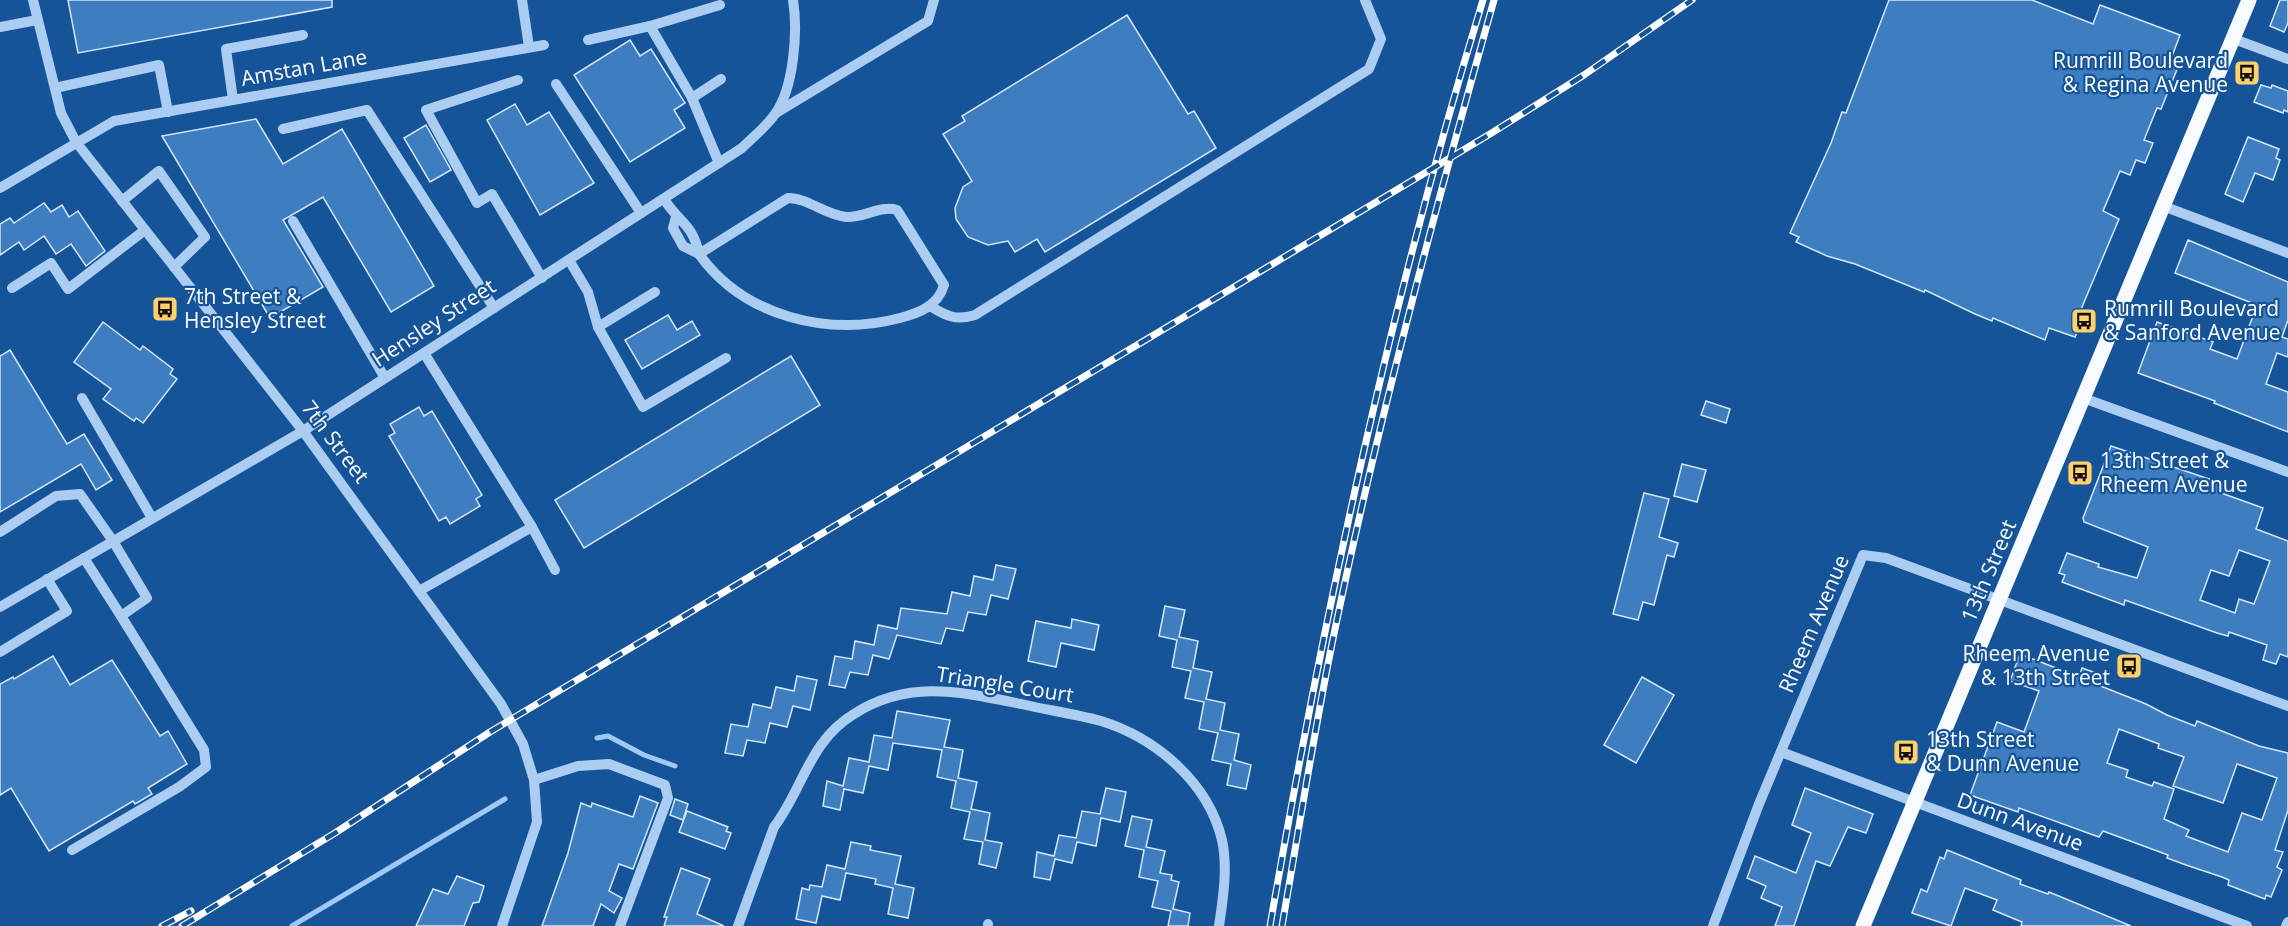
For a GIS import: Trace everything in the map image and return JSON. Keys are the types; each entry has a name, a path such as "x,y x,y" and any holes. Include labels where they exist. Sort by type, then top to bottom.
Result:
{"main road":[{"name":"13th Street","path":"1863,926 2250,0"}],"street":[{"name":"7th Street","path":"33,0 61,113 76,142 303,431 501,704 523,744 534,780 537,822 502,926"},
{"path":"522,0 529,47"},
{"name":"Hensley Street","path":"0,607 303,431 742,148 776,113 793,66 795,14 793,0"},
{"path":"776,113 928,21 934,0"},
{"path":"930,306 960,320 975,315 1370,69 1381,39 1365,0"},
{"path":"588,40 650,26 720,5"},
{"path":"0,27 37,20"},
{"path":"650,26 692,98 719,163"},
{"path":"233,100 226,49 303,35"},
{"path":"2234,39 2288,59"},
{"name":"Amstan Lane","path":"0,188 114,121 544,45"},
{"path":"55,88 159,65 168,112"},
{"path":"692,98 721,79"},
{"path":"518,80 426,110 477,203 492,194 542,278"},
{"path":"556,84 641,213"},
{"path":"283,129 367,110 494,308"},
{"path":"122,201 159,171 205,237 174,267"},
{"path":"664,199 675,217 673,228 684,246 699,254 720,279 772,311 815,324 846,327 878,324 930,306 941,296 944,285 897,210 887,207 867,214 847,217 825,213 797,198 788,198 699,254"},
{"path":"2163,206 2287,249"},
{"path":"293,220 385,378"},
{"path":"12,288 51,263 68,289 146,230"},
{"path":"569,260 588,292 598,327 643,407 726,358"},
{"path":"598,327 655,292"},
{"path":"424,353 532,527 555,570"},
{"path":"82,398 152,518"},
{"path":"2083,398 2288,472"},
{"path":"0,532 56,496 80,494 113,541 147,598 121,616"},
{"path":"420,591 532,527"},
{"name":"Rheem Avenue","path":"1713,926 1781,752 1863,555 1886,558 2288,706"},
{"path":"72,850 179,787 206,767 204,750 84,558"},
{"path":"0,652 67,611 47,579"},
{"name":"Triangle Court","path":"738,926 774,827 784,813 816,748 852,715 876,702 903,692 939,691 999,700 1100,721 1130,732 1179,766 1206,801 1222,841 1225,890 1219,926"},
{"name":"Dunn Avenue","path":"1781,752 2247,926"},
{"path":"534,780 578,766 609,764 665,784 668,798 620,926"}],"building":[{"path":"68,0 332,0 332,7 78,53"},
{"path":"1889,0 2032,0 2093,24 2100,5 2180,35 2171,59 2180,62 2161,109 2157,108 2144,140 2153,143 2145,163 2136,160 2130,175 2120,171 2103,211 2119,219 2082,307 2079,320 2082,321 2075,337 2049,328 2045,340 1993,318 1992,321 1925,290 1924,292 1855,264 1827,256 1796,242 1799,237 1790,233 1831,143 1842,112 1846,113"},
{"path":"2280,0 2288,0 2288,23 2284,32 2270,26"},
{"path":"1127,15 1188,114 1194,111 1216,148 1045,252 1037,239 1015,252 1008,241 988,245 968,237 956,219 955,208 963,187 972,181 943,134 965,121 962,116"},
{"path":"630,40 640,56 651,49 685,103 674,110 685,128 630,162 574,75"},
{"path":"2261,85 2271,88 2272,85 2288,91 2288,112 2284,110 2283,113 2254,102"},
{"path":"515,104 527,125 549,112 594,183 540,215 487,120"},
{"path":"256,119 283,164 342,129 434,286 391,312 323,197 283,220 323,287 270,318 162,136"},
{"path":"426,125 451,170 430,182 404,138"},
{"path":"2248,137 2279,149 2276,158 2280,160 2273,180 2255,173 2243,202 2225,194"},
{"path":"44,203 51,212 62,205 69,217 78,211 105,251 86,266 71,244 56,254 44,236 24,250 19,242 0,255 0,224 10,218 14,223"},
{"path":"2188,240 2288,282 2288,320 2282,337 2288,339 2288,357 2277,353 2266,384 2288,392 2288,432 2214,403 2215,401 2138,373 2157,322 2213,342 2210,349 2237,359 2257,305 2175,273"},
{"path":"668,315 677,330 692,321 700,335 642,369 625,340"},
{"path":"103,322 140,350 143,346 173,369 170,374 177,379 143,423 136,418 134,421 103,399 111,389 74,362"},
{"path":"10,350 67,444 84,434 112,480 96,490 81,464 0,512 0,356"},
{"path":"791,356 820,405 584,548 555,500"},
{"path":"1706,401 1730,409 1726,423 1701,415"},
{"path":"419,407 424,416 432,411 482,495 476,499 480,506 450,524 446,517 439,521 389,436 395,433 390,424"},
{"path":"2111,446 2227,485 2224,494 2263,508 2256,529 2288,541 2288,657 2280,654 2276,664 2263,660 2267,645 2229,632 2228,636 2217,633 2125,600 2124,605 2062,582 2065,575 2059,573 2067,553 2099,564 2098,567 2137,578 2148,547 2084,522 2083,518","holes":["2239,550 2270,561 2254,604 2239,599 2235,613 2200,600 2211,570 2229,576"]},
{"path":"1682,464 1706,470 1697,502 1674,496"},
{"path":"1644,493 1669,499 1659,537 1678,543 1674,557 1667,555 1654,605 1643,602 1638,620 1613,614"},
{"path":"996,565 1016,569 1008,599 991,595 986,615 968,612 963,631 946,628 941,644 897,635 889,659 873,655 868,675 850,672 845,688 829,685 835,656 852,659 855,641 874,645 878,625 897,629 901,608 947,614 952,592 970,596 974,576 993,580"},
{"path":"1165,606 1185,610 1179,637 1198,641 1193,668 1212,672 1206,699 1225,703 1220,730 1239,734 1234,760 1251,765 1246,789 1227,785 1231,764 1212,760 1218,733 1199,729 1204,702 1185,698 1191,671 1172,667 1177,640 1159,636"},
{"path":"1072,619 1099,625 1094,650 1061,643 1056,667 1028,661 1036,621 1071,628"},
{"path":"2020,654 2079,677 2082,668 2096,673 2093,683 2167,715 2195,726 2197,721 2259,746 2288,753 2288,810 2275,850 2283,852 2277,867 2282,870 2271,897 2266,895 2265,899 2228,885 2229,880 2167,858 2168,855 2103,831 2099,837 2019,808 2018,812 1970,795 1997,722 2024,732 2039,691 2010,681","holes":["2119,729 2159,744 2158,748 2184,757 2173,786 2223,803 2237,764 2277,778 2262,820 2242,813 2228,852 2186,836 2189,830 2164,819 2174,789 2154,782 2152,786 2126,777 2128,770 2107,763"]},
{"path":"53,656 70,685 112,660 160,736 168,731 187,764 148,788 152,794 135,804 133,801 49,851 11,788 0,795 0,684 13,677 14,679"},
{"path":"797,676 817,680 810,710 793,706 787,727 770,723 765,743 747,740 743,756 725,753 731,724 748,727 753,704 771,708 776,687 794,691"},
{"path":"1642,677 1674,695 1636,763 1604,745"},
{"path":"897,711 950,720 944,747 963,750 958,778 977,782 971,809 990,813 985,840 1002,843 996,868 979,864 983,842 964,839 970,812 951,808 956,781 937,777 942,750 893,743 888,770 869,766 863,793 844,789 840,810 823,806 827,781 843,786 849,758 869,762 874,735 892,738"},
{"path":"1106,788 1126,792 1120,822 1101,818 1096,846 1077,842 1072,863 1055,859 1050,880 1034,877 1037,852 1054,856 1059,835 1076,838 1082,811 1100,814"},
{"path":"1805,788 1873,814 1866,833 1848,827 1830,866 1816,861 1794,926 1775,926 1782,907 1761,898 1766,886 1747,878 1755,856 1796,873 1811,833 1792,825"},
{"path":"640,796 658,803 633,869 619,864 609,891 622,898 614,913 601,904 593,926 542,926 568,853 581,803 591,807 592,803 633,817"},
{"path":"675,799 688,804 683,820 670,815"},
{"path":"687,811 728,827 726,831 731,833 725,849 679,832"},
{"path":"1132,816 1152,820 1146,847 1165,851 1160,873 1172,875 1171,880 1179,882 1173,909 1190,913 1188,926 1168,926 1171,911 1152,907 1158,881 1139,877 1144,850 1125,846"},
{"path":"851,842 871,846 870,850 901,856 895,884 914,888 908,918 888,914 893,888 875,884 876,879 846,873 840,900 822,896 816,923 796,919 802,888 809,890 810,885 822,887 827,865 845,869"},
{"path":"1947,850 2021,880 2020,884 2048,894 2049,892 2131,926 2021,926 2022,922 1993,910 1997,900 1965,888 1951,926 1912,913 1921,889 1927,892 1940,857 1944,859"},
{"path":"681,868 710,879 697,914 724,926 664,926 667,917 664,917"},
{"path":"457,876 484,886 479,902 473,903 464,926 416,926 433,889 448,894"}],"waterway":[{"path":"597,738 608,736 644,755 675,766"},
{"path":"292,926 505,799"}],"railway":[{"path":"1270,926 1313,692 1362,460 1418,229 1483,0"},
{"path":"1282,926 1327,670 1369,475 1429,237 1494,0"},
{"path":"182,926 335,833 490,732 1490,134 1584,75 1692,0"},
{"path":"162,926 191,911"}],"place":[{"name":"Rumrill Boulevard & Regina Avenue","path":"2247,73"},
{"name":"7th Street & Hensley Street","path":"165,309"},
{"name":"Rumrill Boulevard & Sanford Avenue","path":"2084,321"},
{"name":"13th Street & Rheem Avenue","path":"2080,473"},
{"name":"Rheem Avenue & 13th Street","path":"2129,666"},
{"name":"13th Street & Dunn Avenue","path":"1906,752"}]}
